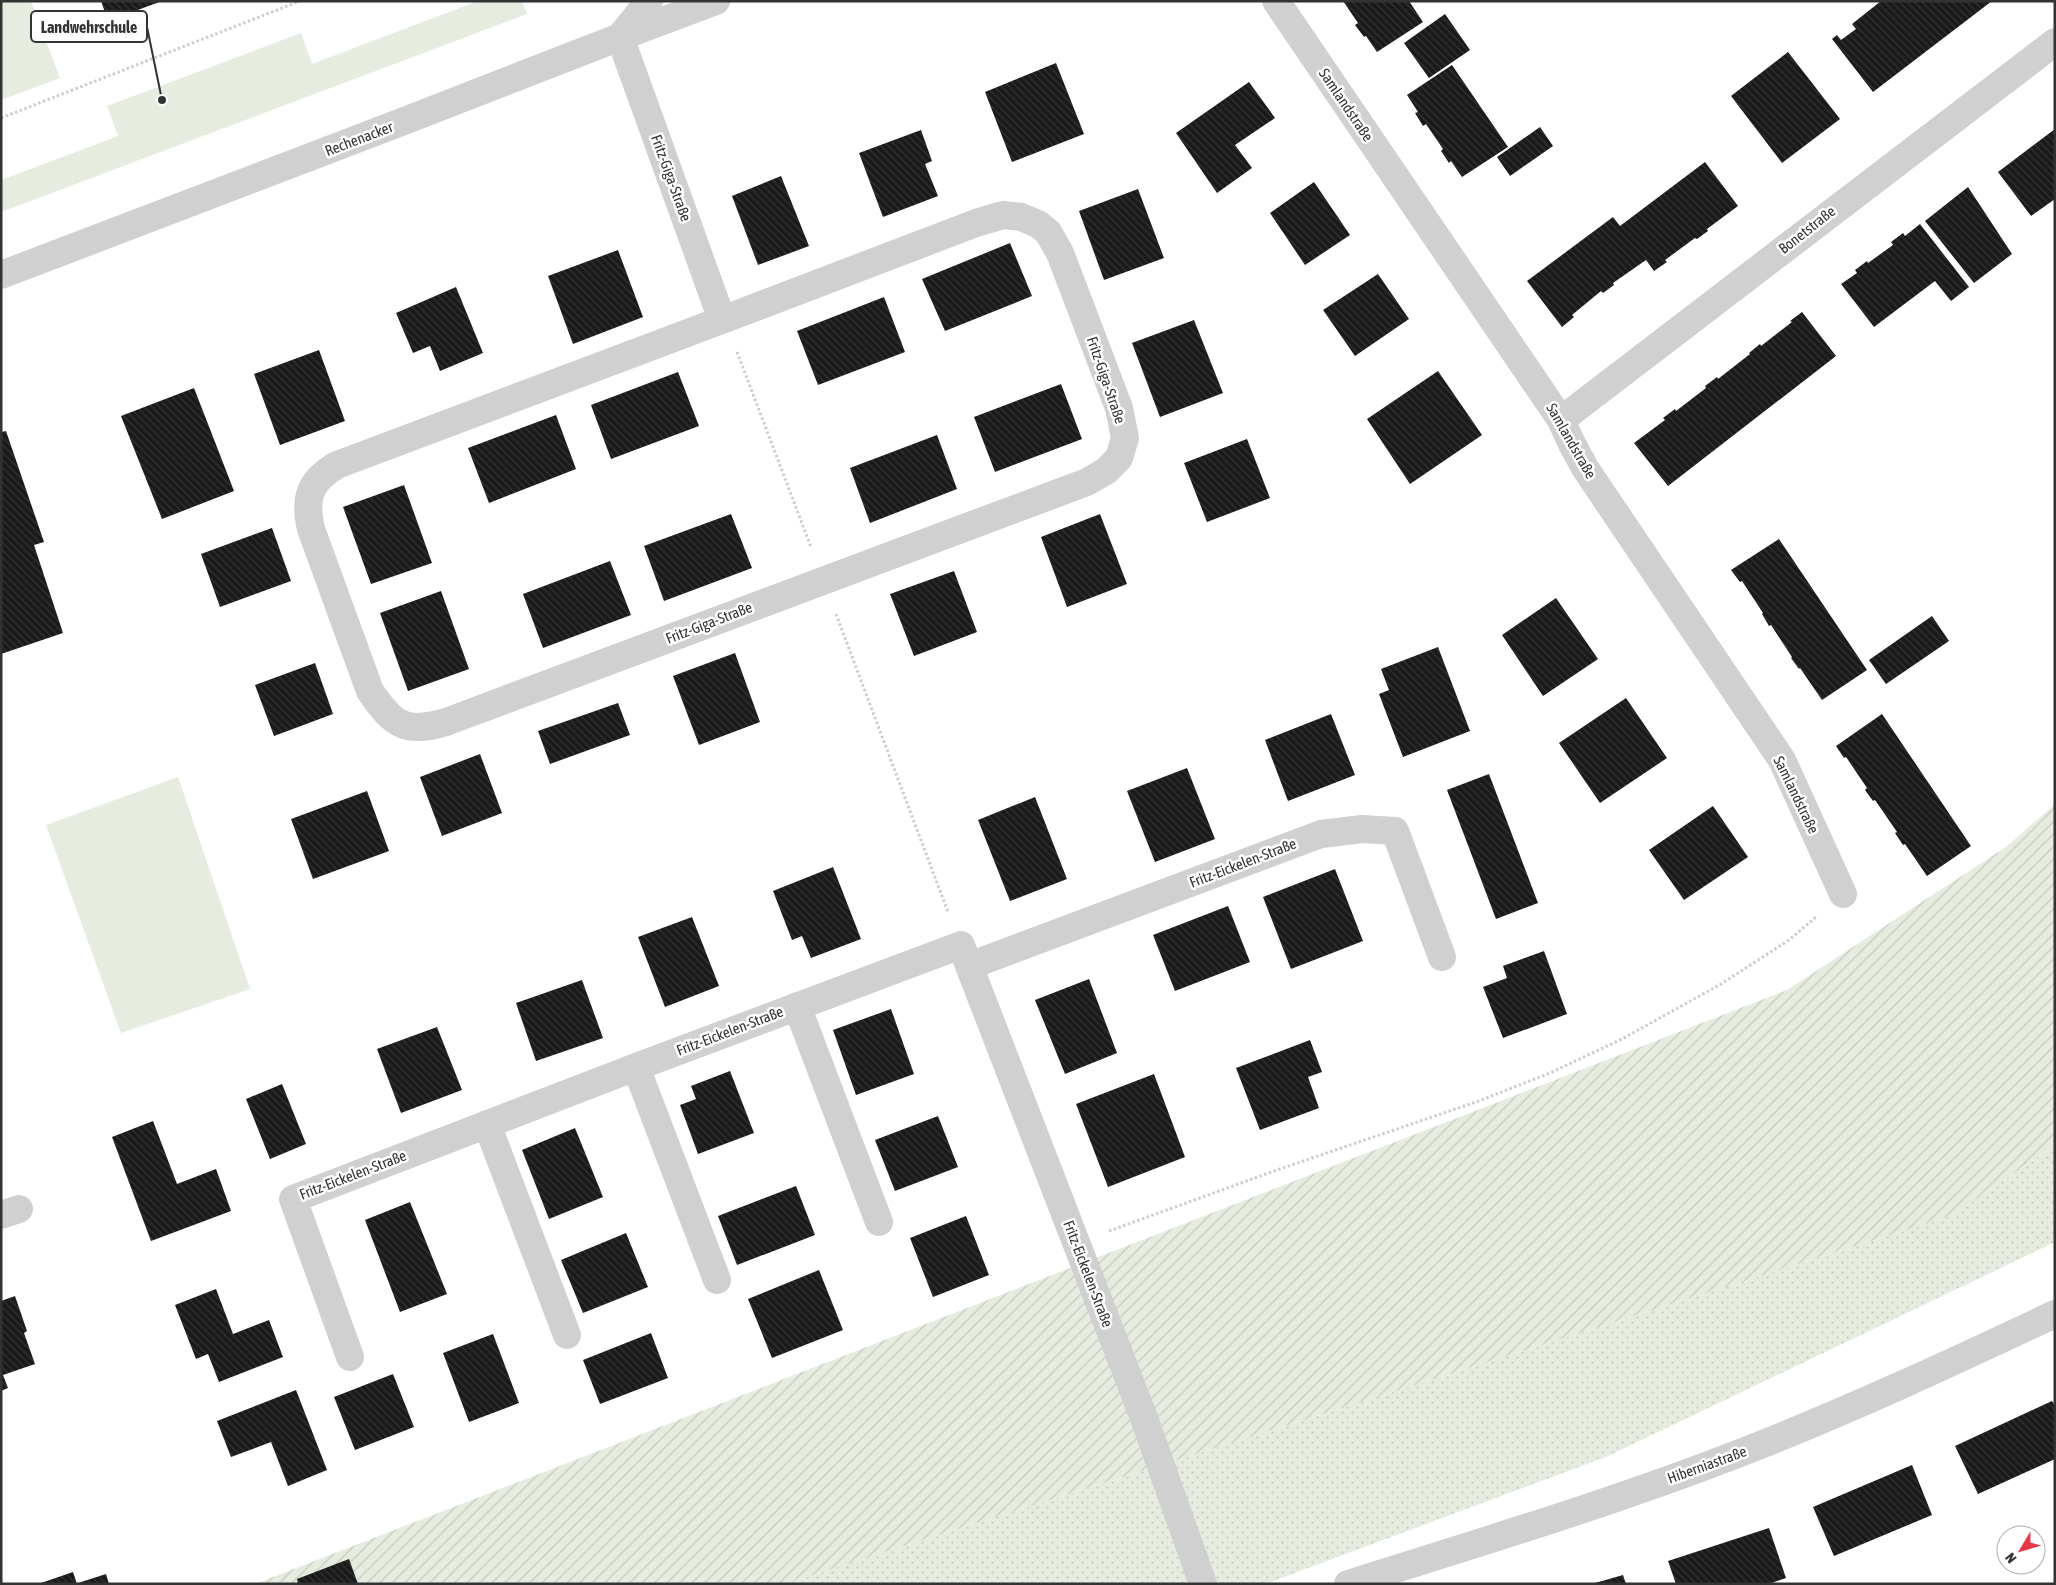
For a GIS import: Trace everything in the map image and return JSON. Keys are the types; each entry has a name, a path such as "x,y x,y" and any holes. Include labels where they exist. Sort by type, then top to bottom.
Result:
{"street":[{"path":"620,37 649,1"},
{"name":"Rechenacker","path":"1,275 716,1"},
{"name":"Samlandstraße","path":"1276,1 1561,420 1585,468 1782,760 1843,894"},
{"name":"Fritz-Giga-Straße","path":"620,37 722,320"},
{"name":"Bonetstraße","path":"1561,420 2055,42"},
{"name":"Fritz-Giga-Straße","path":"1003,215 1013,215 1038,224 1048,232 1060,253 1119,408 1124,438 1118,458 1106,471 1087,482 446,722 425,728 402,725 385,712 370,691 311,529 307,512 308,495 318,478 337,465 722,320 976,223 1003,215"},
{"name":"Fritz-Eickelen-Straße","path":"350,1357 292,1199 797,1006 965,956 1321,834 1362,829 1395,831 1442,957"},
{"name":"Fritz-Eickelen-Straße","path":"965,956 1144,1418 1203,1584"},
{"name":"Fritz-Eickelen-Straße","path":"797,1006 879,1222"},
{"path":"636,1067 718,1280"},
{"path":"487,1124 566,1335"},
{"name":"Hiberniastraße","path":"1348,1584 1521,1529 1745,1451 1891,1390 2055,1314"}],"path":[{"path":"1,118 300,1"},
{"path":"722,320 731,336 965,956"},
{"path":"1076,1243 1277,1170 1476,1102 1558,1069 1622,1039 1721,984 1789,940 1843,894"}],"shaded area":[{"path":"1,1 31,1 60,78 1,100"},
{"path":"478,1 522,1 527,14 1,212 1,180 118,136 107,106 301,33 312,64"},
{"path":"178,777 250,989 121,1033 46,825"},
{"path":"2055,804 2055,1145 1951,1216 784,1584 255,1584 1787,990 2006,847"},
{"path":"2055,1145 2055,1242 1606,1457 1265,1584 784,1584 1951,1216"}],"building":[{"path":"101,1 162,1 108,21"},
{"path":"1343,1 1409,1 1423,22 1377,52 1366,36 1364,37 1355,25 1358,23"},
{"path":"1881,1 1992,1 1873,92 1832,39 1837,35 1841,40 1856,29 1852,24"},
{"path":"1445,14 1470,50 1429,78 1404,43"},
{"path":"1788,52 1840,119 1782,163 1731,96"},
{"path":"1056,63 1084,134 1012,162 985,92"},
{"path":"1452,65 1508,147 1462,177 1451,161 1449,163 1441,151 1443,149 1426,124 1423,126 1415,113 1418,112 1407,95"},
{"path":"1249,82 1275,118 1235,145 1252,168 1217,193 1176,133"},
{"path":"1540,127 1553,146 1510,176 1497,157"},
{"path":"2055,129 2055,199 2031,216 1998,172"},
{"path":"921,130 932,161 925,164 938,196 883,217 859,153"},
{"path":"1705,162 1738,206 1707,229 1708,231 1665,260 1667,262 1654,271 1646,260 1613,283 1614,285 1603,293 1601,291 1572,315 1574,317 1562,327 1527,281 1613,217 1620,226"},
{"path":"781,176 809,246 758,265 732,196"},
{"path":"1314,182 1350,235 1305,265 1270,213"},
{"path":"1968,187 2012,254 1974,283 1925,221"},
{"path":"1138,189 1164,258 1104,280 1079,211"},
{"path":"1920,224 1969,287 1951,301 1935,281 1874,327 1841,284 1857,273 1855,270 1867,261 1868,263 1893,245 1891,242 1903,233 1905,236"},
{"path":"1010,243 1032,296 945,331 922,279"},
{"path":"618,250 643,317 573,344 548,276"},
{"path":"1378,274 1409,319 1355,356 1323,310"},
{"path":"456,287 483,353 440,371 430,346 413,353 396,313"},
{"path":"884,297 905,352 818,385 797,331"},
{"path":"1802,312 1836,356 1668,486 1634,443 1665,420 1663,418 1675,409 1676,411 1717,377 1718,379 1760,344 1761,346 1792,322 1790,321"},
{"path":"1194,320 1223,393 1160,417 1132,343"},
{"path":"319,350 345,421 280,445 254,374"},
{"path":"1438,371 1482,435 1410,484 1367,419"},
{"path":"678,372 699,426 611,459 591,405"},
{"path":"1061,384 1082,439 995,472 974,417"},
{"path":"194,388 234,491 162,519 121,416"},
{"path":"556,415 576,469 489,503 468,448"},
{"path":"6,431 44,542 34,545 63,633 1,654 1,432"},
{"path":"937,435 957,489 870,523 850,468"},
{"path":"1247,439 1270,498 1207,522 1184,463"},
{"path":"404,485 432,563 371,584 343,507"},
{"path":"731,514 752,568 664,601 644,546"},
{"path":"1100,514 1127,584 1067,607 1041,537"},
{"path":"272,528 291,581 220,607 201,554"},
{"path":"1779,539 1867,670 1822,700 1791,658 1771,625 1769,626 1763,613 1742,581 1740,582 1731,570"},
{"path":"610,561 631,615 543,648 523,594"},
{"path":"954,571 977,632 914,656 890,594"},
{"path":"441,591 469,669 408,691 380,613"},
{"path":"1556,598 1598,659 1543,696 1502,635"},
{"path":"1932,616 1949,641 1886,684 1869,660"},
{"path":"1438,647 1470,731 1403,757 1379,694 1389,690 1381,669"},
{"path":"735,653 760,722 699,745 673,676"},
{"path":"315,663 333,714 274,736 255,685"},
{"path":"1626,698 1667,758 1600,803 1559,743"},
{"path":"618,703 630,735 550,764 538,731"},
{"path":"1331,714 1355,775 1288,801 1265,740"},
{"path":"1882,714 1971,846 1927,876 1905,844 1903,845 1895,833 1897,832 1875,800 1873,801 1865,790 1867,788 1846,757 1844,758 1836,746"},
{"path":"480,754 502,813 442,836 420,777"},
{"path":"1187,768 1215,839 1155,862 1127,791"},
{"path":"1489,774 1538,903 1496,919 1447,790"},
{"path":"367,791 389,851 313,879 291,819"},
{"path":"1035,797 1067,879 1010,901 978,820"},
{"path":"1713,806 1748,857 1684,900 1649,850"},
{"path":"833,867 861,939 811,958 802,936 792,940 773,891"},
{"path":"1335,869 1363,941 1291,969 1263,897"},
{"path":"1228,906 1250,962 1175,991 1153,935"},
{"path":"692,917 719,986 665,1007 638,937"},
{"path":"1544,951 1567,1014 1503,1038 1483,987 1507,978 1503,966"},
{"path":"1089,979 1117,1053 1065,1074 1035,1000"},
{"path":"582,980 603,1038 536,1061 516,1003"},
{"path":"891,1009 914,1074 856,1095 833,1030"},
{"path":"437,1027 462,1090 401,1113 377,1049"},
{"path":"1310,1040 1322,1072 1308,1077 1319,1108 1260,1130 1236,1068"},
{"path":"730,1071 754,1133 698,1154 680,1105 696,1099 691,1086"},
{"path":"1154,1074 1185,1157 1108,1187 1076,1104"},
{"path":"282,1084 306,1144 270,1159 246,1099"},
{"path":"938,1116 958,1167 895,1191 875,1140"},
{"path":"153,1121 177,1184 216,1169 231,1211 151,1241 112,1137"},
{"path":"575,1128 603,1197 549,1219 522,1150"},
{"path":"796,1186 815,1235 737,1265 718,1216"},
{"path":"410,1202 447,1294 400,1312 365,1220"},
{"path":"966,1216 989,1275 933,1297 910,1238"},
{"path":"626,1233 648,1287 583,1313 561,1260"},
{"path":"819,1270 843,1330 772,1358 748,1299"},
{"path":"216,1289 233,1334 269,1320 283,1357 219,1382 208,1354 196,1359 175,1305"},
{"path":"15,1296 27,1331 24,1333 35,1364 3,1375 8,1388 1,1391 1,1301"},
{"path":"651,1333 668,1378 600,1404 583,1360"},
{"path":"493,1334 519,1403 469,1422 443,1353"},
{"path":"393,1374 414,1427 355,1450 334,1397"},
{"path":"296,1390 327,1470 288,1486 271,1442 231,1457 217,1421"},
{"path":"2052,1401 2055,1406 2055,1459 1978,1494 1955,1446"},
{"path":"1912,1465 1932,1515 1834,1556 1813,1507"},
{"path":"1769,1528 1786,1578 1769,1584 1676,1584 1668,1561"},
{"path":"349,1559 358,1584 298,1584 297,1579"},
{"path":"73,1572 77,1584 41,1584 41,1583"},
{"path":"106,1574 109,1584 78,1584 78,1583"},
{"path":"1623,1575 1626,1584 1595,1584 1595,1583"}],"place":[{"name":"Landwehrschule","path":"162,100"}]}
